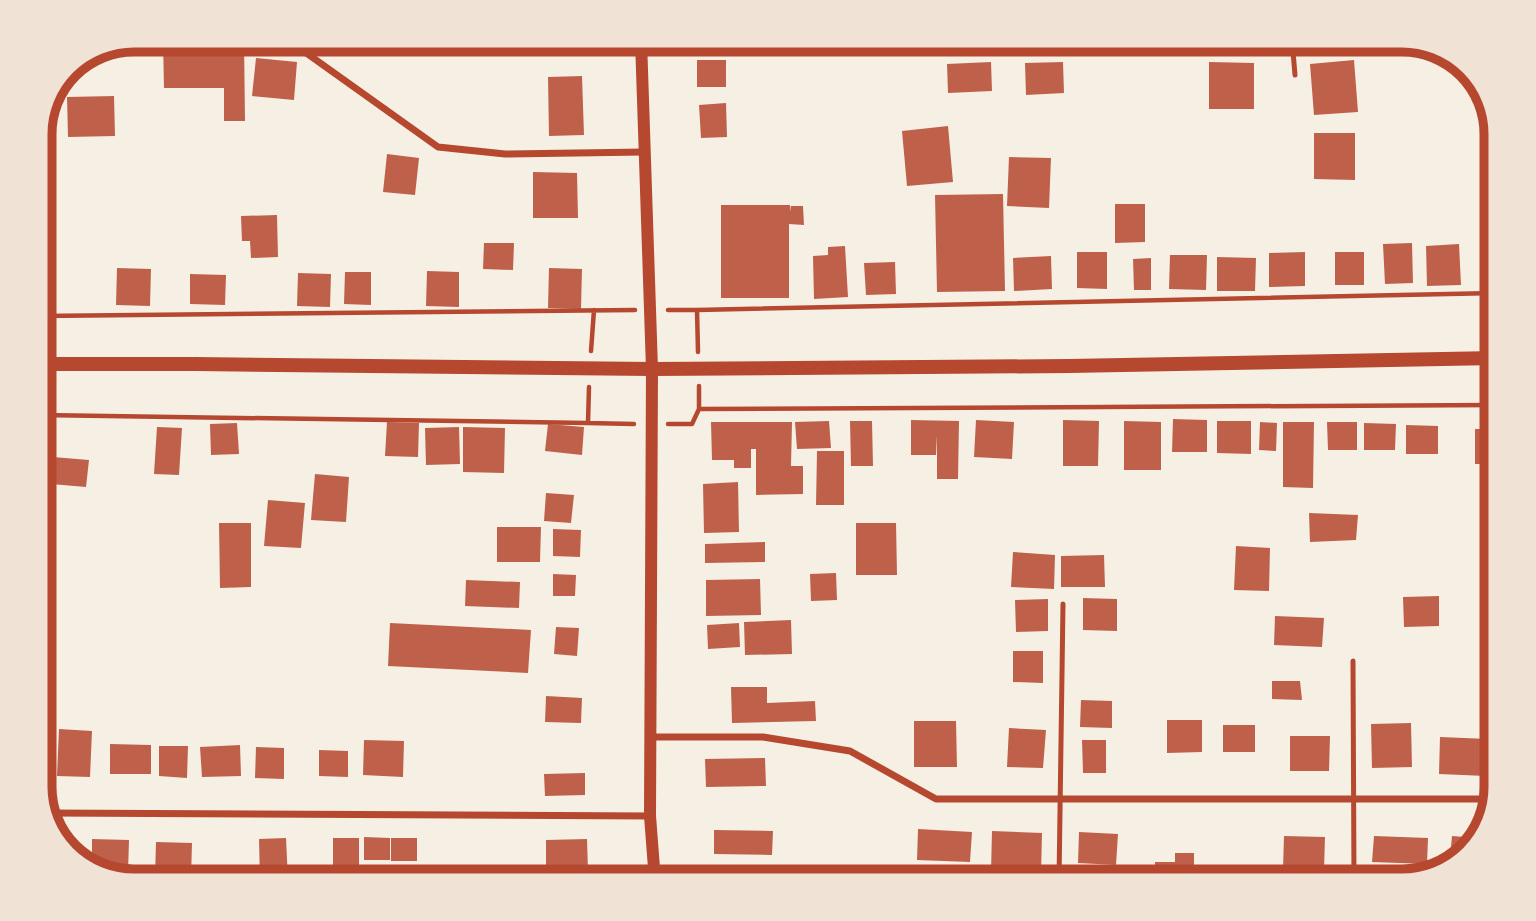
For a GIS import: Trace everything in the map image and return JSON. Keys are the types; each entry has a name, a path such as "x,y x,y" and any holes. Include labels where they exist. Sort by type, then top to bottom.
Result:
{"main road":[{"path":"53,364 652,369 1483,358"}],"street":[{"path":"305,52 438,147 505,155 644,152"},
{"path":"641,52 652,369 650,816 654,869"},
{"path":"650,737 763,737 850,751 936,799 1483,799"},
{"path":"57,813 650,816"}],"lane":[{"path":"1293,52 1295,75"},
{"path":"1059,869 1063,604"},
{"path":"1353,661 1354,869"}],"path":[{"path":"697,310 1483,293"},
{"path":"53,316 593,310"},
{"path":"699,409 1483,405"},
{"path":"53,415 588,423"}],"building":[{"path":"163,52 244,52 245,121 224,121 224,88 164,88"},
{"path":"328,52 361,52 361,56 328,55"},
{"path":"1160,52 1184,52 1160,55"},
{"path":"256,58 297,62 294,100 252,96"},
{"path":"697,60 726,60 726,87 697,87"},
{"path":"1354,60 1358,112 1314,115 1310,64"},
{"path":"991,62 992,91 948,93 947,64"},
{"path":"1063,62 1064,93 1026,95 1025,63"},
{"path":"1209,62 1254,63 1254,109 1209,109"},
{"path":"582,76 584,135 549,136 548,77"},
{"path":"114,96 115,136 68,137 67,97"},
{"path":"726,103 727,137 701,138 699,105"},
{"path":"948,126 953,182 907,186 902,131"},
{"path":"1314,133 1355,133 1355,180 1314,179"},
{"path":"387,154 419,158 415,195 383,192"},
{"path":"1009,157 1051,158 1049,208 1007,206"},
{"path":"533,172 577,173 578,218 533,218"},
{"path":"1003,194 1005,291 937,292 935,195"},
{"path":"1115,204 1145,204 1145,242 1115,243"},
{"path":"721,205 790,205 791,212 791,206 803,206 804,225 789,224 789,298 721,298"},
{"path":"277,215 278,257 251,258 250,241 242,241 241,216"},
{"path":"484,243 514,243 513,270 483,269"},
{"path":"1412,243 1413,283 1385,284 1383,244"},
{"path":"1459,244 1461,285 1427,286 1426,246"},
{"path":"845,246 848,297 814,299 813,256 828,255 828,247"},
{"path":"1077,252 1107,252 1107,289 1077,288"},
{"path":"1305,252 1305,286 1269,287 1269,253"},
{"path":"1335,252 1364,252 1364,285 1335,285"},
{"path":"1170,255 1207,255 1206,290 1169,289"},
{"path":"1051,256 1052,289 1014,291 1013,258"},
{"path":"1217,257 1256,258 1255,291 1217,291"},
{"path":"1151,258 1151,290 1134,290 1133,259"},
{"path":"895,262 896,294 866,295 864,263"},
{"path":"117,268 151,269 150,306 116,305"},
{"path":"549,268 582,269 581,309 548,308"},
{"path":"427,271 459,272 459,307 426,306"},
{"path":"345,272 371,272 371,305 344,304"},
{"path":"298,273 331,274 330,307 297,306"},
{"path":"190,274 226,275 225,305 190,304"},
{"path":"1173,419 1207,420 1207,452 1172,452"},
{"path":"911,420 959,421 958,479 937,479 937,435 936,455 911,455"},
{"path":"976,420 1014,422 1012,459 974,457"},
{"path":"1063,420 1099,421 1098,466 1063,466"},
{"path":"829,421 831,448 797,449 795,422"},
{"path":"850,421 872,421 873,466 851,466"},
{"path":"1124,421 1161,422 1161,470 1124,470"},
{"path":"1217,421 1251,421 1251,454 1217,453"},
{"path":"387,422 419,423 418,457 385,456"},
{"path":"711,422 792,422 791,466 803,466 803,494 756,495 756,449 751,449 751,468 734,468 734,460 712,460"},
{"path":"1260,422 1277,423 1276,451 1259,450"},
{"path":"1283,422 1314,422 1313,488 1283,487"},
{"path":"1327,422 1357,422 1357,450 1328,450"},
{"path":"237,423 239,454 211,455 210,424"},
{"path":"1364,423 1396,424 1395,450 1364,450"},
{"path":"548,424 584,427 582,455 545,451"},
{"path":"1406,425 1438,426 1438,454 1406,454"},
{"path":"157,427 182,428 179,475 154,474"},
{"path":"459,427 460,464 426,465 425,428"},
{"path":"463,427 505,428 504,473 463,472"},
{"path":"1475,429 1483,429 1483,464 1475,464"},
{"path":"817,451 844,451 844,505 816,505"},
{"path":"53,457 89,460 86,487 53,484"},
{"path":"315,474 349,477 346,522 311,520"},
{"path":"738,482 739,532 704,533 703,484"},
{"path":"546,493 574,495 571,523 544,521"},
{"path":"268,500 305,503 301,548 264,546"},
{"path":"1309,513 1358,515 1356,540 1310,542"},
{"path":"219,523 251,523 251,587 220,588"},
{"path":"856,523 896,523 897,575 856,575"},
{"path":"497,527 541,527 540,562 497,562"},
{"path":"553,529 581,530 580,557 553,556"},
{"path":"765,542 765,562 705,563 705,544"},
{"path":"1236,546 1270,548 1269,591 1234,590"},
{"path":"1013,552 1055,555 1054,589 1011,587"},
{"path":"1104,555 1105,587 1061,587 1061,556"},
{"path":"836,573 837,600 811,601 810,574"},
{"path":"553,574 576,575 575,596 553,596"},
{"path":"760,579 761,615 706,616 706,580"},
{"path":"466,580 520,582 519,608 465,606"},
{"path":"1439,596 1439,626 1404,627 1403,597"},
{"path":"1083,598 1117,599 1117,631 1083,630"},
{"path":"1048,599 1048,631 1016,632 1015,600"},
{"path":"1275,616 1324,618 1322,647 1274,645"},
{"path":"791,620 792,654 745,655 744,622"},
{"path":"390,623 531,630 528,673 388,666"},
{"path":"739,623 740,647 708,649 707,625"},
{"path":"556,627 579,628 577,656 554,654"},
{"path":"1013,651 1043,651 1043,683 1013,682"},
{"path":"1272,681 1300,681 1302,700 1272,699"},
{"path":"731,687 767,687 767,703 815,701 816,721 732,723"},
{"path":"546,696 582,698 581,723 545,722"},
{"path":"1081,700 1112,701 1112,728 1080,727"},
{"path":"1167,720 1202,720 1202,752 1167,753"},
{"path":"914,721 956,721 957,767 914,767"},
{"path":"1411,723 1412,767 1372,768 1371,724"},
{"path":"1223,725 1255,725 1255,752 1223,752"},
{"path":"1009,728 1046,730 1043,768 1007,767"},
{"path":"59,729 92,731 90,777 57,776"},
{"path":"1290,736 1330,736 1329,771 1290,771"},
{"path":"1440,737 1483,739 1483,776 1439,774"},
{"path":"364,740 404,741 403,777 363,775"},
{"path":"1082,740 1106,740 1106,773 1083,773"},
{"path":"110,744 151,745 151,774 110,774"},
{"path":"240,745 241,776 202,777 200,747"},
{"path":"159,746 188,746 187,778 159,776"},
{"path":"256,747 284,748 284,779 255,778"},
{"path":"319,750 348,751 348,777 319,776"},
{"path":"765,758 766,786 706,787 705,759"},
{"path":"585,773 585,795 545,796 544,774"},
{"path":"918,829 972,832 970,862 917,860"},
{"path":"714,830 773,831 772,855 714,854"},
{"path":"992,831 1042,833 1041,869 991,869"},
{"path":"1079,832 1118,834 1116,865 1078,863"},
{"path":"1284,836 1325,837 1324,869 1283,869"},
{"path":"1374,836 1428,838 1427,864 1372,862"},
{"path":"1452,836 1467,837 1460,845 1450,853"},
{"path":"364,837 390,838 390,860 364,860"},
{"path":"286,838 287,869 260,869 259,839"},
{"path":"333,838 359,838 359,869 333,869"},
{"path":"391,838 417,838 417,861 391,861"},
{"path":"92,839 129,840 128,868 113,866 92,857"},
{"path":"587,839 588,869 546,869 546,840"},
{"path":"156,842 192,843 191,869 155,869"},
{"path":"1175,853 1194,853 1194,869 1155,869 1155,862 1175,862"}]}
